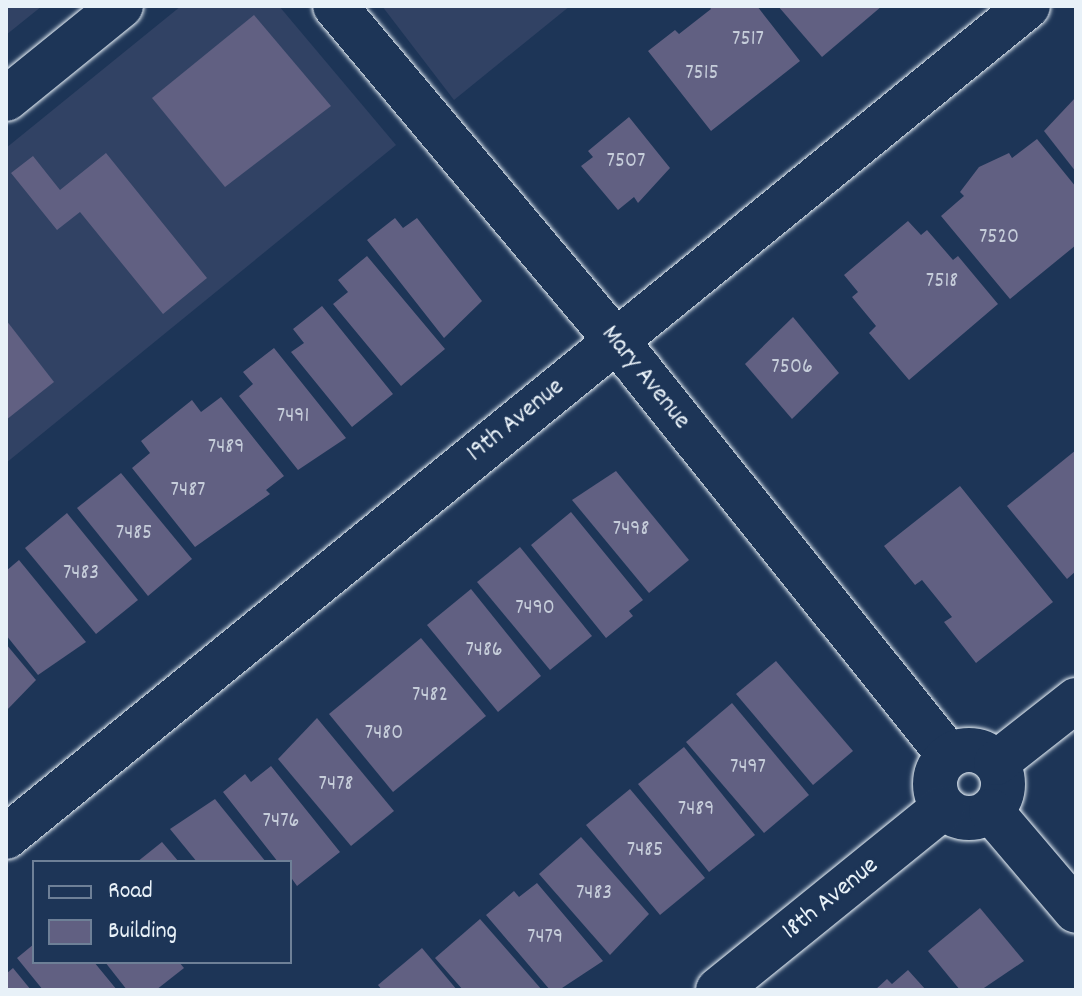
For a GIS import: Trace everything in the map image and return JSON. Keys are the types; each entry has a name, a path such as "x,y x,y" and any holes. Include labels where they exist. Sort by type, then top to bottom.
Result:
{"street":[{"path":"6,99 121,6"},
{"name":"Mary Avenue","path":"335,6 615,341 949,756"},
{"name":"19th Avenue","path":"6,837 1028,6"},
{"path":"996,763 1076,700"},
{"path":"969,750 996,763 1002,793 991,811 961,818 943,808 935,780 949,756 969,750"},
{"name":"18th Avenue","path":"718,990 943,808"},
{"path":"991,811 1076,911"}],"shaded area":[{"path":"6,6 42,6 6,35"},
{"path":"181,6 279,6 396,145 6,463 6,148"},
{"path":"382,6 570,6 454,100"}],"building":[{"path":"709,6 757,6 800,61 711,131 648,51 675,30 679,34 711,9"},
{"path":"778,6 882,6 822,57"},
{"path":"254,15 331,106 225,187 152,98"},
{"path":"1076,97 1076,172 1044,131"},
{"path":"629,117 670,168 638,203 634,197 618,210 581,166 593,157 588,151"},
{"path":"1037,139 1076,187 1076,245 1010,299 941,216 964,196 960,192 979,167 1009,153 1012,158"},
{"path":"106,153 207,278 163,314 80,212 57,230 11,173 33,156 60,190"},
{"path":"395,218 403,228 417,218 482,301 444,338 367,240"},
{"path":"908,221 921,235 927,230 953,260 958,256 998,304 909,380 869,333 876,326 852,297 858,292 844,275"},
{"path":"367,256 445,349 401,386 333,304 348,292 338,280"},
{"path":"322,306 393,394 352,427 291,352 304,343 293,329"},
{"path":"793,317 839,373 792,419 745,364"},
{"path":"6,320 54,382 6,420"},
{"path":"274,348 346,438 298,470 239,396 253,384 243,372"},
{"path":"221,397 284,476 266,490 270,494 195,547 132,468 150,453 141,441 192,400 201,412"},
{"path":"1076,450 1076,571 1067,579 1007,506"},
{"path":"616,471 689,560 649,593 572,500"},
{"path":"121,473 192,559 148,596 77,508"},
{"path":"960,486 1053,602 976,663 944,622 952,617 922,580 915,585 884,546"},
{"path":"571,512 643,600 629,611 633,616 606,638 531,545"},
{"path":"67,513 138,600 96,634 25,548"},
{"path":"520,547 592,636 550,670 477,582"},
{"path":"19,560 86,642 38,675 6,635 6,571"},
{"path":"471,589 541,676 498,712 427,625"},
{"path":"421,638 486,716 393,792 329,714"},
{"path":"6,644 36,680 6,711"},
{"path":"776,661 853,751 813,785 736,694"},
{"path":"732,703 809,795 764,833 686,742"},
{"path":"317,718 394,811 351,846 278,759"},
{"path":"684,747 755,835 709,872 638,784"},
{"path":"271,766 340,852 297,886 292,879 292,860 276,860 223,792 245,774 251,782"},
{"path":"630,789 705,878 660,915 586,825"},
{"path":"215,799 264,860 195,860 170,829"},
{"path":"581,837 649,914 610,955 539,874"},
{"path":"162,842 177,860 140,860"},
{"path":"537,883 603,961 559,990 550,990 486,915 514,891 519,897"},
{"path":"980,908 1024,961 981,990 960,990 928,951"},
{"path":"480,919 542,990 463,990 435,958"},
{"path":"32,946 32,964 96,964 117,990 43,990 17,958"},
{"path":"422,948 457,990 382,990 378,985"},
{"path":"107,964 181,964 184,968 156,990 127,990"},
{"path":"13,968 31,990 6,990 6,974"},
{"path":"908,970 926,990 875,990 887,979 892,984"}]}
